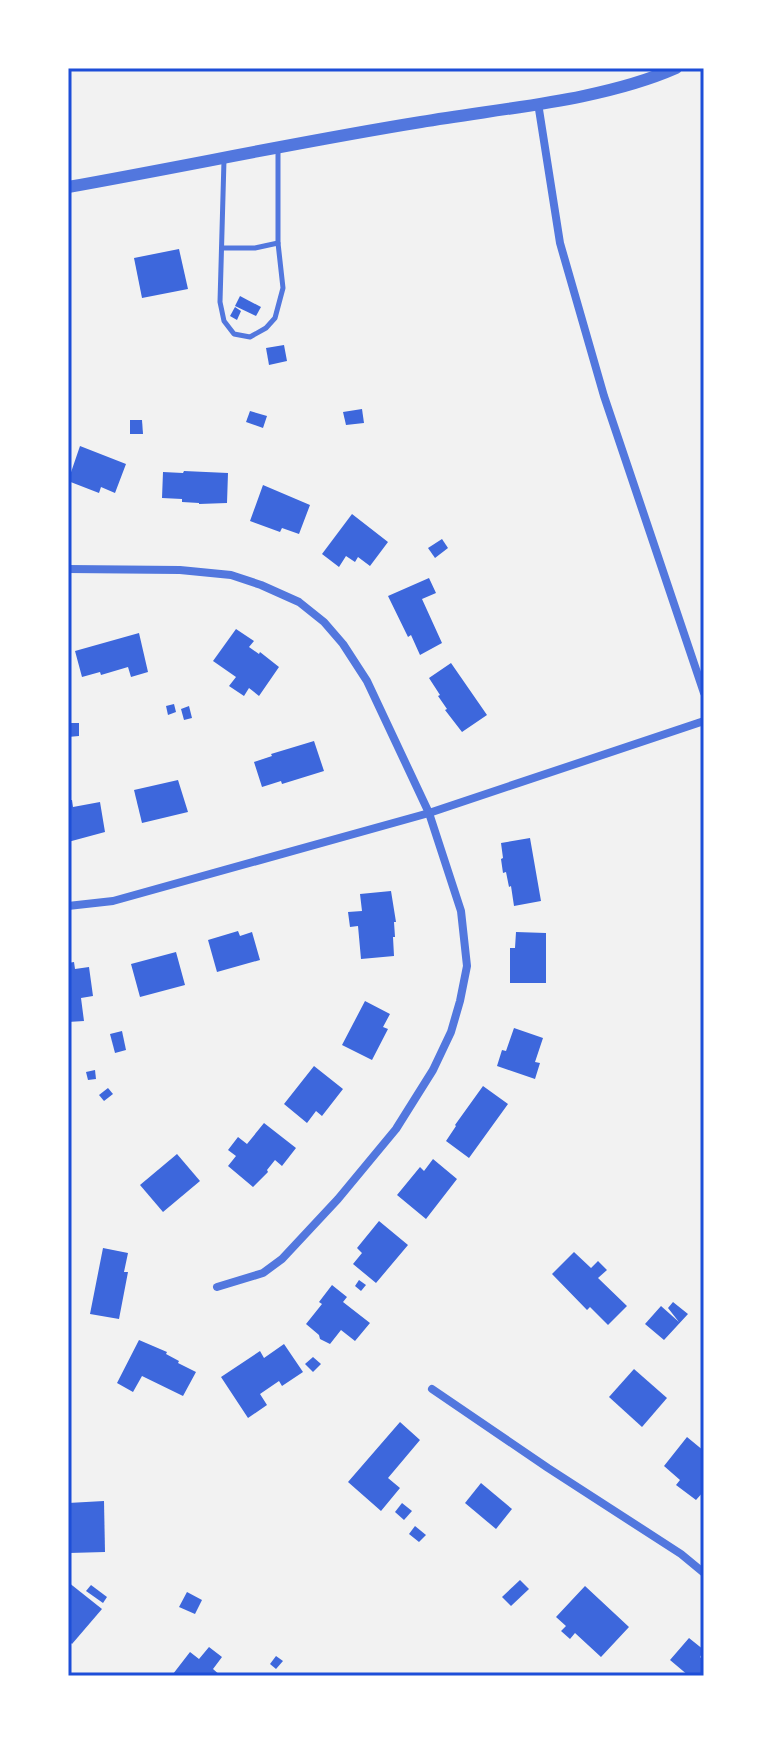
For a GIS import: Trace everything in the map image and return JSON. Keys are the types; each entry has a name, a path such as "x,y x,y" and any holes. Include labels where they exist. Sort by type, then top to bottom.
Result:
{"street":[{"path":"68,187 417,122 538,103 619,87 676,68"},
{"path":"538,103 560,243 604,396 704,693"},
{"path":"68,569 180,570 231,575 299,602 324,622 367,681 429,813 461,911 467,966 451,1032 433,1070 396,1129 338,1199 282,1259 263,1273 217,1287"},
{"path":"68,906 113,901 429,813 704,721"},
{"path":"432,1389 681,1554 704,1573"}],"lane":[{"path":"224,159 220,302 224,321 234,334 250,337 266,328 275,318 283,288 278,243 278,149"},
{"path":"222,248 255,248 278,243"}],"building":[{"path":"179,249 188,289 142,298 134,258"},
{"path":"240,296 261,307 256,316 235,306"},
{"path":"235,307 241,311 237,320 230,316"},
{"path":"284,345 287,361 269,365 266,348"},
{"path":"362,409 364,423 346,425 343,412"},
{"path":"250,411 267,416 263,428 246,422"},
{"path":"130,420 142,420 143,434 130,434"},
{"path":"80,446 126,464 115,493 101,487 99,493 68,481"},
{"path":"163,472 228,473 227,503 199,504 162,498"},
{"path":"263,485 310,505 299,534 282,528 280,532 250,521"},
{"path":"352,514 388,542 370,566 358,557 355,562 346,556 339,567 322,554"},
{"path":"442,539 448,548 435,558 428,548"},
{"path":"429,578 436,593 422,599 442,643 420,655 388,596"},
{"path":"236,629 254,641 249,647 279,667 259,696 249,688 244,696 229,686 236,677 213,661"},
{"path":"139,633 148,672 131,677 128,667 82,677 75,651"},
{"path":"451,663 487,715 462,732 445,710 429,678"},
{"path":"174,704 176,712 168,715 166,706"},
{"path":"189,706 192,718 184,720 181,709"},
{"path":"68,723 79,723 79,736 68,737"},
{"path":"314,741 324,771 262,787 254,762"},
{"path":"178,780 188,812 142,823 134,790"},
{"path":"68,800 72,800 73,807 100,802 105,832 68,842"},
{"path":"530,838 541,901 514,906 511,886 506,872 503,873 501,843"},
{"path":"391,891 396,922 394,956 361,959 358,926 350,927 348,912 362,911 360,894"},
{"path":"238,931 240,936 252,932 260,960 217,972 208,940"},
{"path":"516,932 546,933 546,983 510,983 510,948 515,948"},
{"path":"176,952 185,985 140,997 131,964"},
{"path":"74,962 75,969 89,967 93,996 81,998 84,1021 68,1022 68,963"},
{"path":"365,1001 390,1014 383,1027 388,1029 372,1060 342,1045"},
{"path":"514,1028 543,1038 535,1062 540,1063 535,1079 497,1066"},
{"path":"122,1031 126,1050 115,1053 110,1034"},
{"path":"314,1066 343,1089 322,1116 316,1111 307,1123 284,1104"},
{"path":"95,1070 96,1079 88,1080 86,1072"},
{"path":"483,1086 508,1104 469,1158 446,1141"},
{"path":"108,1088 113,1094 104,1101 99,1095"},
{"path":"264,1123 296,1148 282,1166 275,1160 253,1187 228,1166 236,1156 228,1150 238,1137 247,1144"},
{"path":"177,1154 200,1181 163,1212 140,1185"},
{"path":"433,1159 457,1179 426,1219 397,1195 420,1167 424,1171"},
{"path":"379,1221 408,1245 376,1283 353,1264 362,1253 357,1248"},
{"path":"103,1248 128,1253 124,1272 128,1272 119,1319 90,1314"},
{"path":"574,1252 591,1268 598,1261 607,1270 598,1278 627,1306 608,1325 590,1307 587,1310 552,1274"},
{"path":"359,1280 366,1285 361,1291 355,1286"},
{"path":"332,1285 347,1297 343,1302 370,1323 355,1341 341,1330 330,1344 320,1339 306,1324"},
{"path":"673,1302 688,1314 664,1340 645,1324 661,1306 679,1322 668,1308"},
{"path":"139,1340 167,1352 178,1363 196,1372 183,1396 142,1376 133,1392 117,1383"},
{"path":"284,1344 303,1372 282,1386 279,1381 260,1394 267,1405 248,1418 221,1377 260,1351 264,1358"},
{"path":"313,1357 321,1364 313,1372 305,1364"},
{"path":"634,1369 667,1398 642,1427 609,1397"},
{"path":"400,1422 420,1440 388,1478 400,1488 381,1511 348,1482"},
{"path":"687,1437 704,1451 704,1491 696,1500 676,1485 680,1480 664,1466"},
{"path":"481,1483 512,1509 496,1529 465,1503"},
{"path":"104,1501 105,1552 69,1553 68,1503"},
{"path":"402,1503 412,1511 404,1520 395,1512"},
{"path":"415,1526 426,1535 419,1542 409,1534"},
{"path":"520,1580 529,1589 511,1606 502,1597"},
{"path":"68,1582 102,1609 72,1644 68,1640"},
{"path":"91,1585 107,1597 103,1603 86,1591"},
{"path":"585,1586 629,1627 601,1657 575,1633 570,1639 561,1631 566,1626 556,1617"},
{"path":"187,1592 202,1600 195,1614 179,1607"},
{"path":"689,1638 704,1650 700,1657 704,1661 704,1676 689,1676 670,1660"},
{"path":"209,1647 222,1657 213,1669 221,1676 173,1674 190,1652 199,1659"},
{"path":"276,1656 283,1661 276,1669 270,1664"}]}
